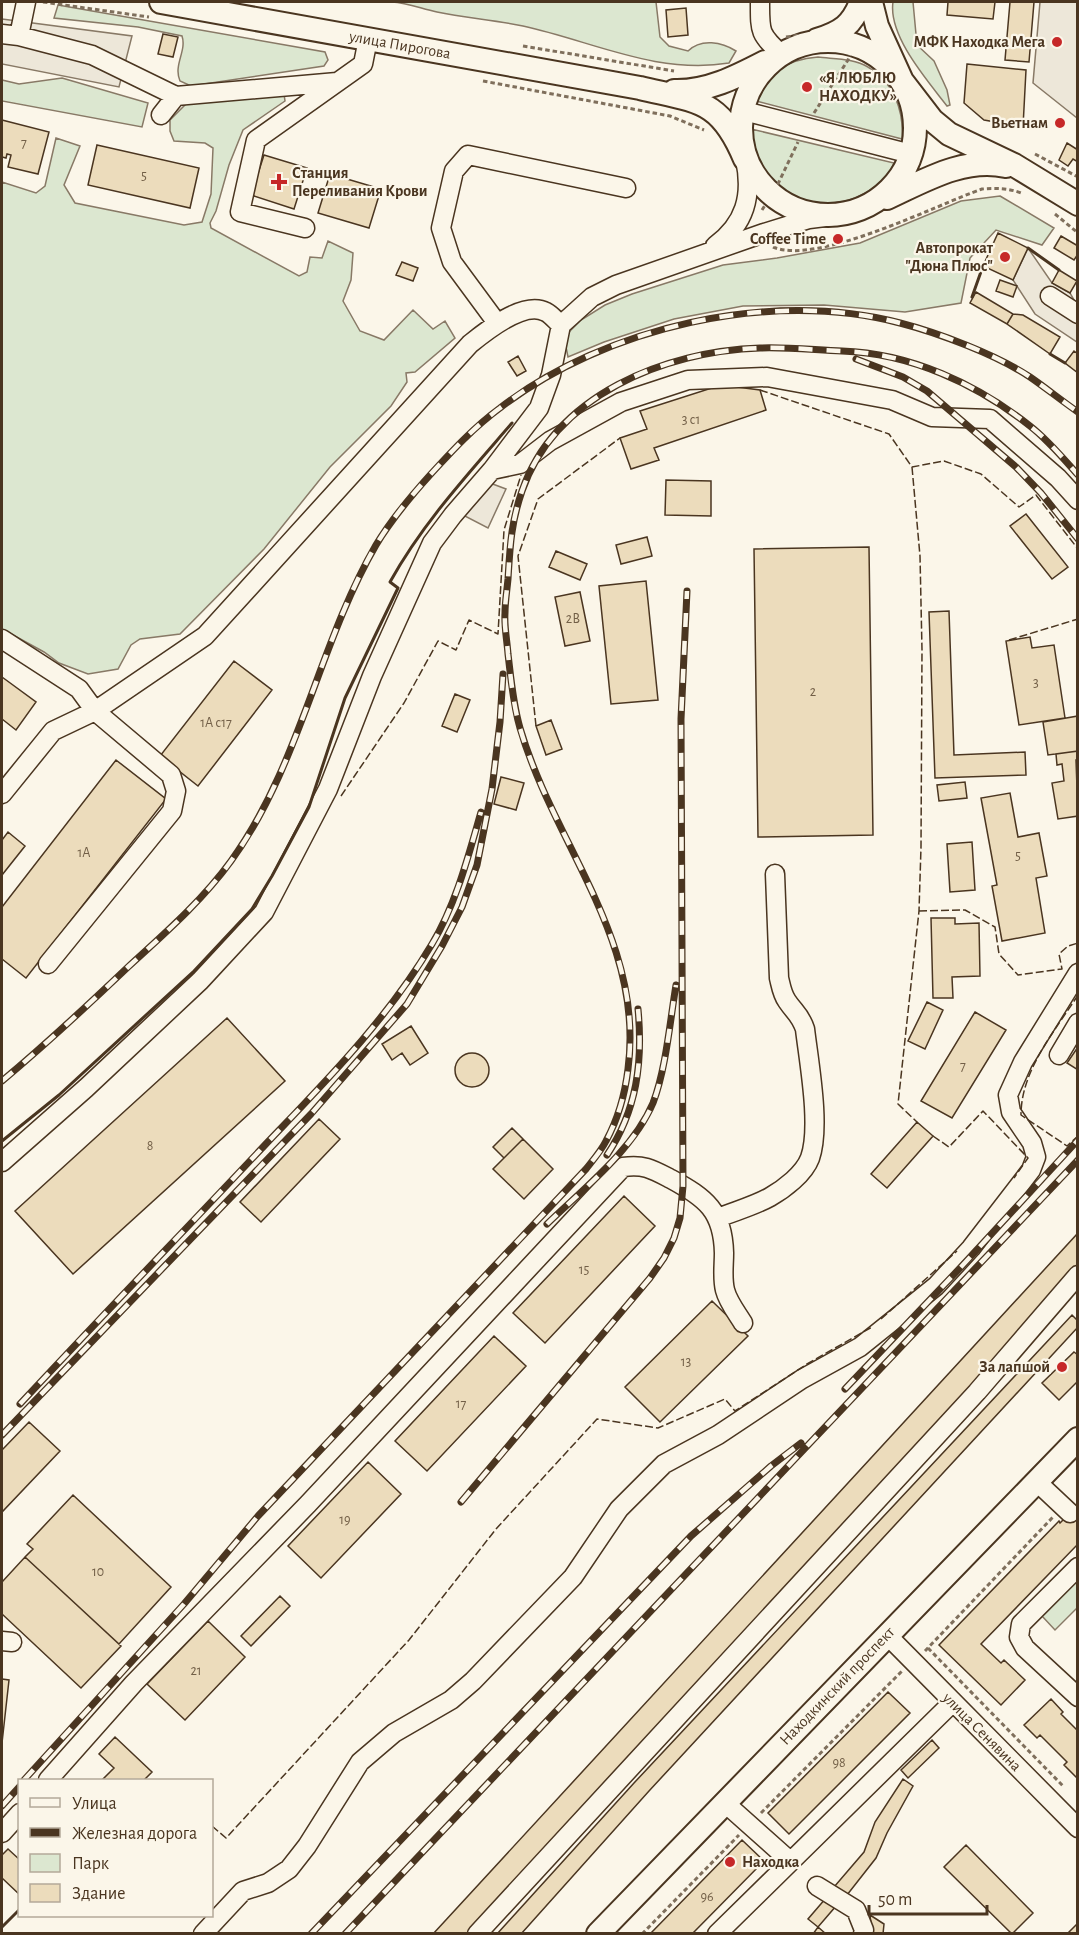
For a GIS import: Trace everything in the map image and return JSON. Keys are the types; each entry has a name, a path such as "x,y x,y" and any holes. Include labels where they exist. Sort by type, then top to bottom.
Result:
{"main road":[{"path":"640,88 682,91 702,88 741,74 776,49 806,38 827,36 848,26 861,2"},
{"path":"862,209 885,195 902,176 911,154 916,127 912,104 877,27 871,2"},
{"name":"улица Пирогова","path":"157,10 184,4 640,88"},
{"path":"806,38 853,45 885,61 932,120 949,134 1014,165 1033,188 1077,204"},
{"path":"745,159 740,135 751,86 776,49"},
{"path":"640,88 703,104 716,112 728,123 736,136 757,180 774,190 777,200 801,212 833,216 862,209 942,172 983,164 1021,171 1033,188"},
{"name":"Находкинский проспект","path":"598,1934 1077,1439"}],"street":[{"path":"26,2 10,35 92,55 176,96 338,81"},
{"path":"745,2 764,37 776,49"},
{"path":"760,2 760,27"},
{"path":"305,228 240,212 256,140 363,64 368,39"},
{"path":"161,116 176,96"},
{"path":"744,111 911,154"},
{"path":"497,323 452,262 441,228 454,171 468,155 626,188"},
{"path":"694,257 716,245 731,233 746,206 749,174 745,159"},
{"path":"2,1162 86,1088 200,981 264,912 328,789 372,676 432,543 492,470 538,408 551,375 561,325 592,297 616,285 764,233 809,219 833,216"},
{"path":"1050,296 1077,315"},
{"path":"2,794 53,731 95,711 205,636 470,344 497,323 515,314 535,310 546,311 561,325"},
{"path":"492,470 520,464 550,441 621,402 688,380 767,377 892,400 932,417 990,419 1058,478 1077,500"},
{"path":"2,639 79,689 95,711 171,775 176,791 172,811 48,964"},
{"path":"718,1218 769,1197 784,1187 809,1160 812,1147 814,1134 806,1029 802,1018 788,1004 779,978 775,874"},
{"path":"203,1934 243,1891 268,1883 289,1869 307,1846 360,1762 394,1733 451,1700 473,1681 573,1577 619,1509 664,1464 718,1435 802,1379 860,1347 936,1286 971,1248 1031,1170 1036,1157 1032,1143 1011,1113 1008,1095 1023,1062 1077,973"},
{"path":"1059,1055 1077,1023"},
{"path":"49,1779 134,1683 308,1504 622,1167 638,1165 648,1167 694,1194 709,1206 723,1230 724,1288 743,1323"},
{"path":"477,1934 977,1392 1077,1275"},
{"path":"1037,1482 1067,1510"},
{"path":"1077,1567 1021,1624 1019,1637 1025,1648 1077,1697"},
{"name":"улица Сенявина","path":"887,1635 1077,1828"},
{"path":"717,1934 953,1702"},
{"path":"725,1803 790,1861"},
{"path":"2,1833 18,1815"},
{"path":"817,1886 855,1910 864,1930 863,1934"}],"path":[{"path":"38,2 157,10"},
{"path":"776,49 787,36 806,38"},
{"path":"521,46 680,72"},
{"path":"476,79 670,116 712,133"},
{"path":"1025,149 1077,177"},
{"path":"764,233 773,247 780,250 818,247 866,236 982,189 1033,188"},
{"path":"746,206 760,212 774,190"},
{"path":"1050,210 1077,232"},
{"path":"642,1934 1067,1510"},
{"path":"928,1648 1069,1793"}],"green space":[{"path":"392,2 656,2 660,37 669,46 688,51 699,44 712,43 724,45 736,51 729,63 702,65 650,61 523,26 431,11"},
{"path":"893,2 913,2 917,45 934,61 947,90 950,105 947,106 929,84 903,43 893,15"},
{"path":"58,5 325,52 328,60 324,66 191,86 180,81 178,75 183,47 182,36 138,27 54,18"},
{"path":"818,57 856,62 877,73 891,89 899,108 902,139 756,101 767,82 780,69 796,61"},
{"path":"62,78 148,103 142,127 2,101 2,80 19,84"},
{"path":"275,91 284,94 285,101 243,130 210,223 211,228 299,276 307,272 310,257 322,258 328,241 353,253 351,280 343,301 360,331 384,340 413,310 433,329 445,321 455,338 415,372 406,373 407,382 391,406 330,467 264,549 180,634 140,639 131,645 118,669 88,674 59,663 2,629 2,182 36,193 45,186 56,138 80,146 64,185 75,203 184,225 202,222 211,194 213,148 205,143 174,141 170,131 170,120 186,104"},
{"path":"751,129 894,163 885,178 866,193 841,202 814,202 789,194 772,180 759,160"},
{"path":"1000,196 1054,228 1042,245 996,230 970,258 961,303 905,312 824,305 743,306 674,319 604,342 568,357 564,337 581,320 605,305 632,294 723,265 860,243 961,201"},
{"path":"1077,1579 1077,1608 1055,1630 1042,1616"}],"shaded area":[{"name":"МФК Находка Мега","path":"1040,2 1077,2 1077,118 1033,83"},
{"path":"2,19 132,36 119,87 2,64"},
{"path":"1028,248 1052,283 1070,293 1077,305 1077,342 1035,314 1013,280"},
{"path":"482,480 506,489 488,528 459,513"}],"building":[{"path":"948,2 995,2 993,19 947,15"},
{"path":"1010,2 1034,2 1029,62 1005,60"},
{"path":"686,8 688,35 668,37 666,10"},
{"path":"163,34 178,37 173,57 158,54"},
{"path":"967,64 1026,70 1023,127 984,120 964,103"},
{"path":"2,120 49,132 38,174 8,167 11,155 7,154 6,158 2,157"},
{"path":"1067,143 1078,150 1078,162 1073,159 1068,166 1059,160"},
{"path":"97,145 199,168 190,208 88,185"},
{"name":"Станция Переливания Крови","path":"264,155 307,168 294,209 251,195"},
{"path":"330,174 381,189 369,228 318,213"},
{"name":"Автопрокат \"Дюна Плюс\"","path":"998,233 1028,248 1013,280 983,266"},
{"path":"1061,236 1078,246 1078,254 1074,260 1054,248"},
{"path":"402,262 418,268 413,281 396,275"},
{"path":"1059,270 1077,281 1070,293 1052,283"},
{"path":"1000,280 1017,286 1013,297 996,291"},
{"path":"976,292 1013,314 1007,324 970,303"},
{"path":"1013,314 1023,315 1060,337 1050,354 1007,324"},
{"path":"1074,351 1078,354 1078,373 1065,363"},
{"path":"518,356 526,371 517,376 508,362"},
{"path":"721,385 760,390 766,410 654,448 659,460 631,469 620,438 647,429 640,411"},
{"path":"666,480 711,481 711,516 665,515"},
{"path":"1026,514 1068,567 1052,579 1010,526"},
{"path":"647,537 652,556 621,564 616,545"},
{"path":"869,547 873,835 758,837 754,549"},
{"path":"556,551 587,564 580,580 549,567"},
{"path":"646,581 658,700 611,704 599,586"},
{"path":"580,592 590,641 565,646 555,597"},
{"path":"949,611 954,755 1025,752 1026,775 935,778 929,612"},
{"path":"1030,637 1032,648 1054,645 1065,718 1019,725 1006,641"},
{"path":"234,661 272,690 198,786 160,756"},
{"path":"2,677 36,702 16,730 2,719"},
{"path":"455,694 470,700 457,732 442,726"},
{"path":"1078,716 1078,751 1048,755 1043,722"},
{"path":"551,720 562,749 546,755 536,726"},
{"path":"1078,751 1078,760 1076,760 1078,816 1058,819 1052,783 1064,781 1062,764 1057,765 1056,754"},
{"path":"116,760 166,799 26,978 2,959 2,907"},
{"path":"501,777 524,783 516,810 494,804"},
{"path":"965,782 967,798 939,801 937,785"},
{"path":"1010,793 1018,837 1039,833 1047,876 1036,878 1045,933 1002,941 992,886 997,885 981,798"},
{"path":"8,832 25,846 2,875 2,840"},
{"path":"972,842 975,890 950,892 947,844"},
{"path":"931,918 955,918 955,924 979,923 980,976 952,977 953,998 933,998"},
{"path":"927,1002 943,1010 925,1049 908,1041"},
{"path":"975,1012 1006,1030 952,1118 921,1101"},
{"path":"227,1018 285,1081 73,1274 15,1211"},
{"path":"411,1026 428,1053 410,1065 402,1053 392,1060 382,1044"},
{"path":"1078,1047 1078,1070 1067,1063"},
{"path":"472,1053 484,1058 489,1070 484,1082 472,1087 460,1082 455,1070 460,1058"},
{"path":"319,1119 340,1139 261,1222 240,1202"},
{"path":"917,1122 933,1136 887,1188 871,1174"},
{"path":"512,1128 523,1139 504,1158 493,1147"},
{"path":"523,1139 553,1169 524,1199 493,1169"},
{"path":"624,1196 655,1226 545,1343 513,1313"},
{"path":"1078,1233 1078,1269 474,1934 433,1934"},
{"path":"712,1301 748,1336 660,1422 625,1387"},
{"path":"1072,1315 1078,1321 1078,1327 649,1791 521,1934 497,1934 634,1783"},
{"path":"494,1336 526,1366 427,1471 395,1441"},
{"path":"1074,1352 1078,1355 1078,1381 1059,1400 1042,1383"},
{"path":"29,1422 60,1451 2,1512 2,1450"},
{"path":"368,1462 401,1494 321,1578 288,1546"},
{"path":"73,1495 171,1587 119,1644 25,1557 33,1549 27,1544"},
{"path":"1078,1505 1078,1544 981,1644 1001,1663 1004,1660 1025,1680 1001,1705 939,1645 1059,1521 1060,1523"},
{"path":"25,1557 121,1646 81,1688 2,1614 2,1582"},
{"path":"280,1596 290,1606 251,1646 241,1636"},
{"path":"208,1621 245,1657 185,1720 147,1684"},
{"path":"2,1679 9,1680 2,1743"},
{"path":"888,1692 910,1713 789,1834 768,1813"},
{"path":"1051,1699 1063,1712 1061,1714 1078,1731 1077,1778 1064,1765 1067,1762 1040,1735 1037,1738 1024,1725"},
{"path":"115,1737 152,1772 145,1779 103,1779 114,1768 99,1754"},
{"path":"932,1740 939,1748 908,1778 901,1770"},
{"path":"903,1779 913,1786 876,1858 847,1895 834,1887 864,1852 875,1822"},
{"path":"742,1840 764,1861 692,1934 650,1934"},
{"path":"966,1845 1033,1913 1012,1934 944,1867"},
{"path":"8,1849 18,1858 18,1893 2,1878 2,1855"},
{"path":"826,1898 836,1906 818,1927 808,1919"},
{"path":"870,1915 884,1924 883,1934 872,1934"},
{"path":"1078,1923 1078,1934 1067,1934"},
{"path":"818,1927 826,1934 813,1934"}],"railway":[{"path":"2,1081 169,930 220,876 255,824 275,786 339,623 376,545 416,491 481,423 542,380 589,356 639,337 691,322 744,314 798,311 850,314 915,327 985,353 1030,377 1078,412"},
{"path":"25,1779 184,1604 258,1516 586,1169 602,1148 614,1124 623,1097 628,1069 630,1022 623,978 610,935 535,771 520,728 512,691 505,628 510,545 518,503 538,457 560,429 587,404 618,385 652,369 687,358 724,351 760,348 867,353 893,358 942,374 988,397 1037,431 1078,475"},
{"path":"856,359 903,377 927,391 1016,467 1041,493 1078,539"},
{"path":"461,1502 650,1278 664,1258 674,1238 680,1218 683,1186 681,719 687,591"},
{"path":"2,1435 311,1114 407,1004 442,946 462,907 477,865 492,789 503,674"},
{"path":"20,1404 332,1074 375,1025 414,972 448,913 461,880 481,812"},
{"path":"547,1224 620,1153 644,1120 653,1103 661,1075 676,985"},
{"path":"607,1155 625,1121 636,1085 639,1048 638,1009"},
{"path":"845,1389 1078,1140"},
{"path":"345,1934 1078,1160"},
{"path":"311,1934 691,1536 771,1466 801,1443"},
{"path":"2,1806 18,1788"}],"fence":[{"path":"760,390 889,434 912,467 944,461 981,474 1019,507 1036,495 1078,549"},
{"path":"536,726 518,556 538,499 620,438"},
{"path":"912,467 920,556 921,847 919,911 898,1104 917,1122"},
{"path":"341,796 404,703 438,641 456,650 469,620 498,634 504,530 521,475"},
{"path":"1009,640 1078,619"},
{"path":"919,911 965,910 995,927 999,954 1018,975 1062,969 1059,954 1068,946 1078,943"},
{"path":"1078,995 1033,1067 1027,1082 1021,1115 1067,1146 1078,1136"},
{"path":"933,1136 949,1147 983,1111 1028,1158 1014,1178"},
{"path":"881,1319 957,1251"},
{"path":"213,1827 226,1838 409,1640 496,1529 597,1419 658,1428 725,1399 735,1411 807,1364 872,1327"}],"wall":[{"path":"1028,248 1059,270"},
{"path":"972,297 983,266"},
{"path":"1050,354 1065,363"},
{"path":"2,1141 59,1095 194,971 252,909 309,807 345,698 398,588 390,582 431,520 462,480 512,423"},
{"path":"2,1927 18,1911"}],"place":[{"name":"МФК Находка Мега","path":"1057,42"},
{"name":"«Я ЛЮБЛЮ НАХОДКУ»","path":"807,87"},
{"name":"Вьетнам","path":"1060,123"},
{"name":"Станция Переливания Крови","path":"279,182"},
{"name":"Coffee Time","path":"838,239"},
{"name":"Автопрокат \"Дюна Плюс\"","path":"1005,257"},
{"name":"За лапшой","path":"1062,1367"},
{"name":"Находка","path":"730,1862"}]}
